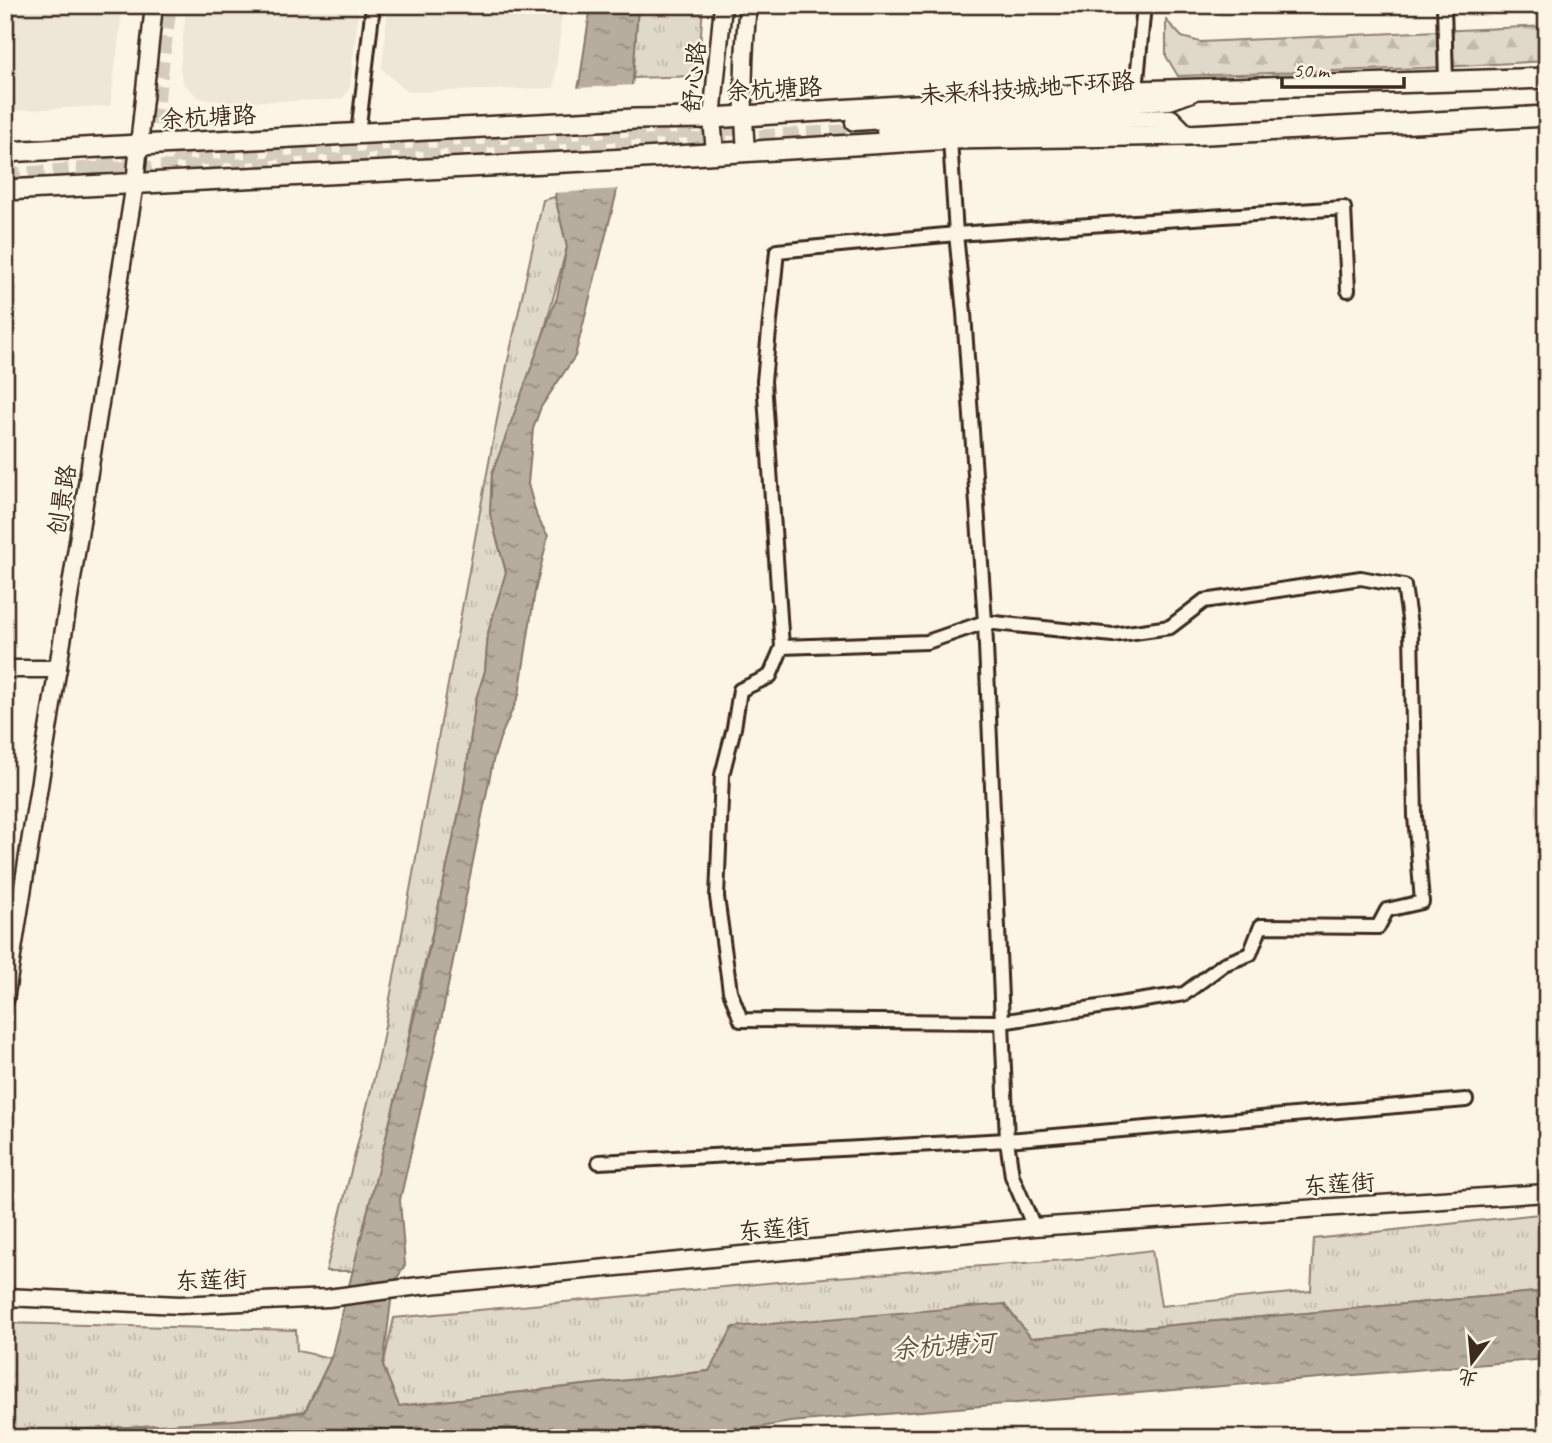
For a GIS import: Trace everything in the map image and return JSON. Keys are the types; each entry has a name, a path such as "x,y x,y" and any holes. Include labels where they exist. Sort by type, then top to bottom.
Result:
{"main road":[{"name":"余杭塘路","path":"5,152 635,119 712,118 1136,91 1547,78"},
{"path":"5,190 627,159 950,139 1188,135 1547,116"}],"street":[{"name":"创景路","path":"5,1000 141,145 154,5"},
{"path":"358,134 373,5"},
{"name":"舒心路","path":"715,153 712,118 723,5"},
{"name":"舒心路","path":"746,151 743,47 748,5"},
{"path":"1136,91 1144,5"},
{"path":"1444,5 1446,82"},
{"name":"未来科技城地下环路","path":"1188,135 1171,118 854,127 1170,101 1201,90"},
{"path":"950,139 985,622 1007,1140 1012,1176 1034,1227"},
{"path":"782,647 927,642 985,622 1113,635 1170,627 1204,601 1361,578 1404,586 1411,632 1415,816 1422,902 1387,910 1378,927 1261,926 1250,954 1224,964 1184,995 1001,1022 741,1020 730,990 717,897 722,775 740,690 770,676 782,647 764,381 777,251 956,234 1344,208 1348,290"},
{"path":"5,669 58,669"},
{"path":"599,1162 1007,1140 1466,1100"},
{"name":"东莲街","path":"5,1297 180,1305 328,1298 419,1286 1034,1227 1547,1193"}],"shaded area":[{"path":"5,5 123,5 110,106 5,111"},
{"path":"186,5 359,5 350,87 343,98 332,100 230,102 199,98 184,84 180,69"},
{"path":"388,5 563,5 554,88 407,92 382,69"}],"green space":[{"path":"638,5 703,5 698,76 633,78"},
{"path":"1166,20 1182,37 1200,42 1547,26 1547,61 1178,76 1166,56"},
{"path":"555,197 567,247 539,350 492,474 490,514 506,572 488,633 485,671 476,699 463,794 401,1077 353,1271 326,1271 379,1058 507,365 543,200"},
{"path":"1547,1213 1547,1291 1031,1338 1004,1304 709,1371 399,1406 383,1366 394,1318 798,1280 1090,1258 1152,1250 1161,1306 1311,1291 1314,1239"},
{"path":"5,1323 296,1330 297,1351 331,1358 305,1411 235,1420 5,1435"}],"water":[{"name":"余杭塘河","path":"591,5 638,5 633,78 616,195 575,356 541,407 533,429 528,484 537,517 548,536 535,591 519,695 493,761 442,1016 400,1200 405,1265 393,1285 383,1366 399,1406 709,1371 733,1327 1004,1304 1031,1338 1547,1291 1547,1359 790,1422 698,1438 5,1438 5,1435 235,1420 305,1412 331,1358 401,1077 463,794 476,699 485,671 488,633 506,572 490,514 492,474 557,297 567,247 555,197 580,79"}],"pier":[{"path":"636,85 620,189 552,193 575,88"}],"tunnel":[{"path":"5,176 94,169 118,161 152,135 169,5"},
{"path":"156,139 168,153 192,158 324,148 752,127"},
{"path":"88,170 230,167 855,132"}]}
